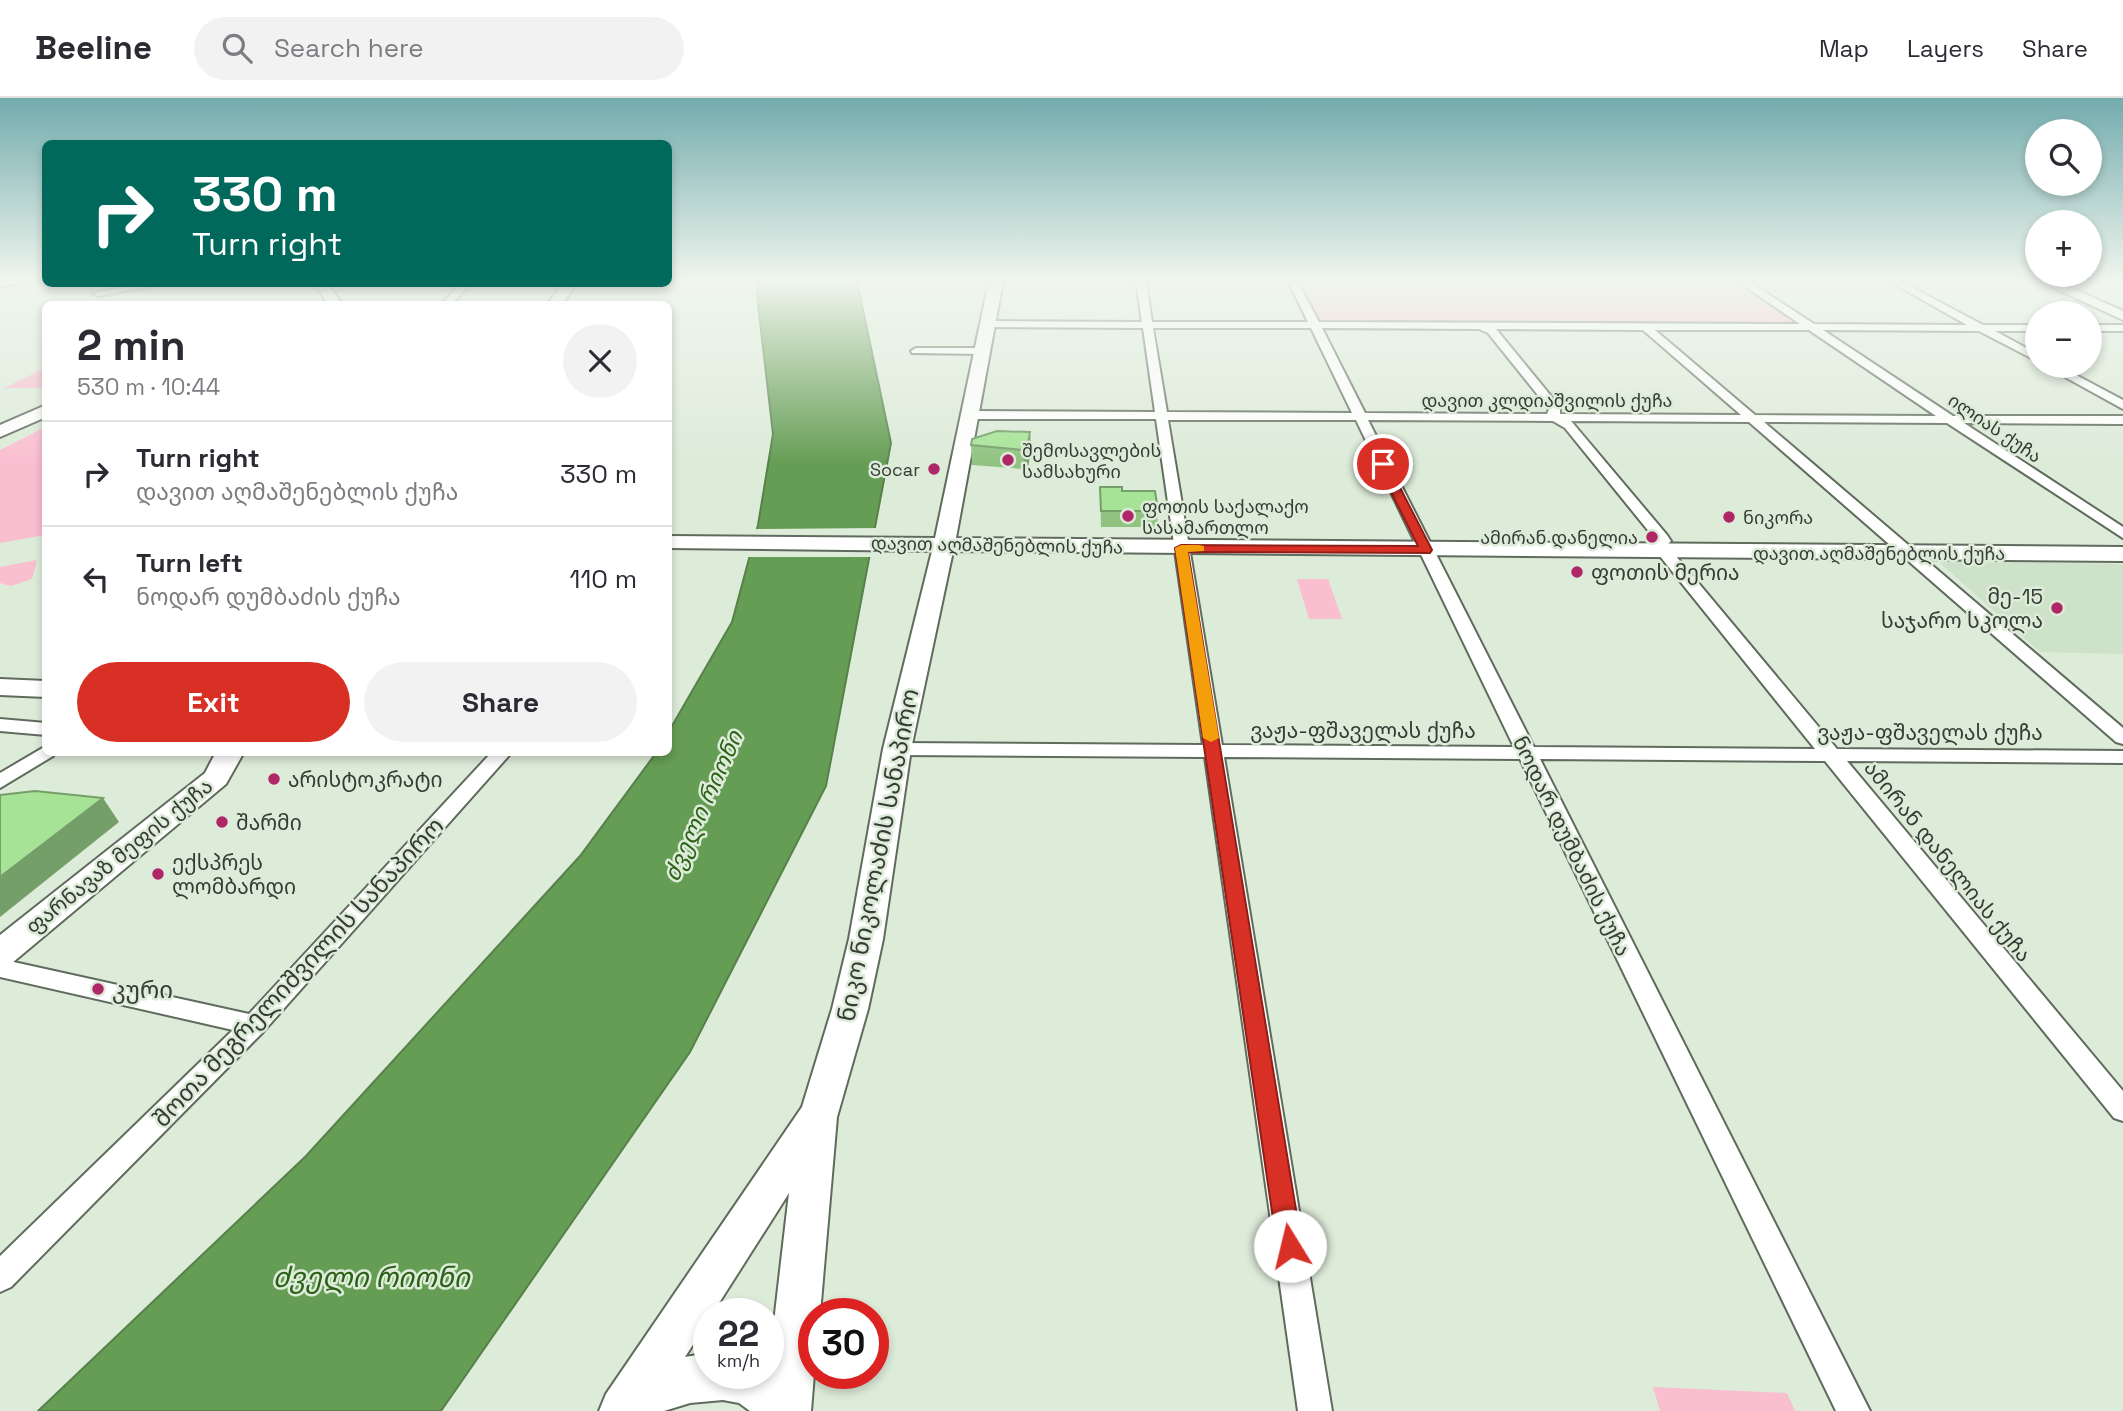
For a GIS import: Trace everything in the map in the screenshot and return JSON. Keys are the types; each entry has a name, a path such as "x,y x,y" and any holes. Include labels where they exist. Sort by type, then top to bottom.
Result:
{"street":[{"name":"ნიკო ნიკოლაძის სანაპირო","path":"626,1407 819,1113 850,1009 866,939 897,749 944,544 984,342"},
{"path":"1151,342 1315,1411"},
{"name":"ნოდარ დუმბაძის ქუჩა","path":"1322,342 1853,1411"},
{"name":"ამირან დანელიას ქუჩა","path":"1501,342 1556,410 1556,417 1569,425 1664,540 1661,547 2123,1110"},
{"path":"1664,342 2123,737"},
{"name":"ილიას ქუჩა","path":"1835,342 2123,534"},
{"path":"2008,342 2025,352"},
{"path":"916,351 982,351"},
{"path":"2072,378 2123,405"},
{"path":"0,412 40,412"},
{"path":"0,432 40,412"},
{"name":"დავით კლდიაშვილის ქუჩა","path":"970,415 2123,420"},
{"name":"დავით აღმაშენებლის ქუჩა","path":"672,542 902,542 1426,550 1661,547 1909,553 2123,554"},
{"path":"0,687 42,688"},
{"path":"0,725 42,729"},
{"name":"ვაჟა-ფშაველას ქუჩა","path":"897,749 2123,757"},
{"path":"0,782 42,755"},
{"name":"ფარნავაზ მეფის ქუჩა","path":"0,954 216,778 228,756"},
{"name":"შოთა მეგრელიშვილის სანაპირო","path":"0,1277 254,1025 499,756"},
{"path":"0,968 254,1025"},
{"path":"786,1411 819,1113"},
{"path":"626,1407 683,1379 721,1377 755,1386 786,1411"}],"shaded area":[{"path":"42,369 42,388 4,388"},
{"path":"42,429 42,536 0,543 0,450"},
{"path":"37,560 32,579 11,586 0,583 0,567"},
{"name":"მე-15 საჯარო სკოლა","path":"1938,561 2123,564 2123,654 2040,652"},
{"path":"1297,579 1328,579 1342,619 1309,619"},
{"path":"1653,1387 1787,1393 1795,1411 1660,1411"}],"water":[{"name":"ძველი რიონი","path":"762,342 870,342 891,443 826,786 690,1052 441,1411 38,1411 306,1156 580,856 654,756 672,756 672,726 732,622 758,525 773,434"}],"pier":[{"path":"878,528 873,557 745,557 753,529"}],"building":[{"path":"997,431 1030,432 1027,448 1023,450 971,445 972,439"},
{"path":"1100,487 1122,487 1122,491 1155,491 1158,511 1101,511"},
{"path":"35,791 103,798 0,877 0,795"}],"slow traffic":[{"path":"1199,549 1181,548 1211,738"}],"place":[{"name":"შემოსავლების სამსახური","path":"1008,460"},
{"name":"Socar","path":"934,469"},
{"name":"ფოთის საქალაქო სასამართლო","path":"1128,516"},
{"name":"ნიკორა","path":"1729,517"},
{"name":"ამირან დანელია","path":"1652,537"},
{"name":"ფოთის მერია","path":"1577,572"},
{"name":"მე-15 საჯარო სკოლა","path":"2057,608"},
{"name":"არისტოკრატი","path":"274,779"},
{"name":"შარმი","path":"222,822"},
{"name":"ექსპრეს ლომბარდი","path":"158,874"},
{"name":"კური","path":"98,989"}],"route":[{"path":"1290,1246 1181,548 1426,550 1383,464"}]}
